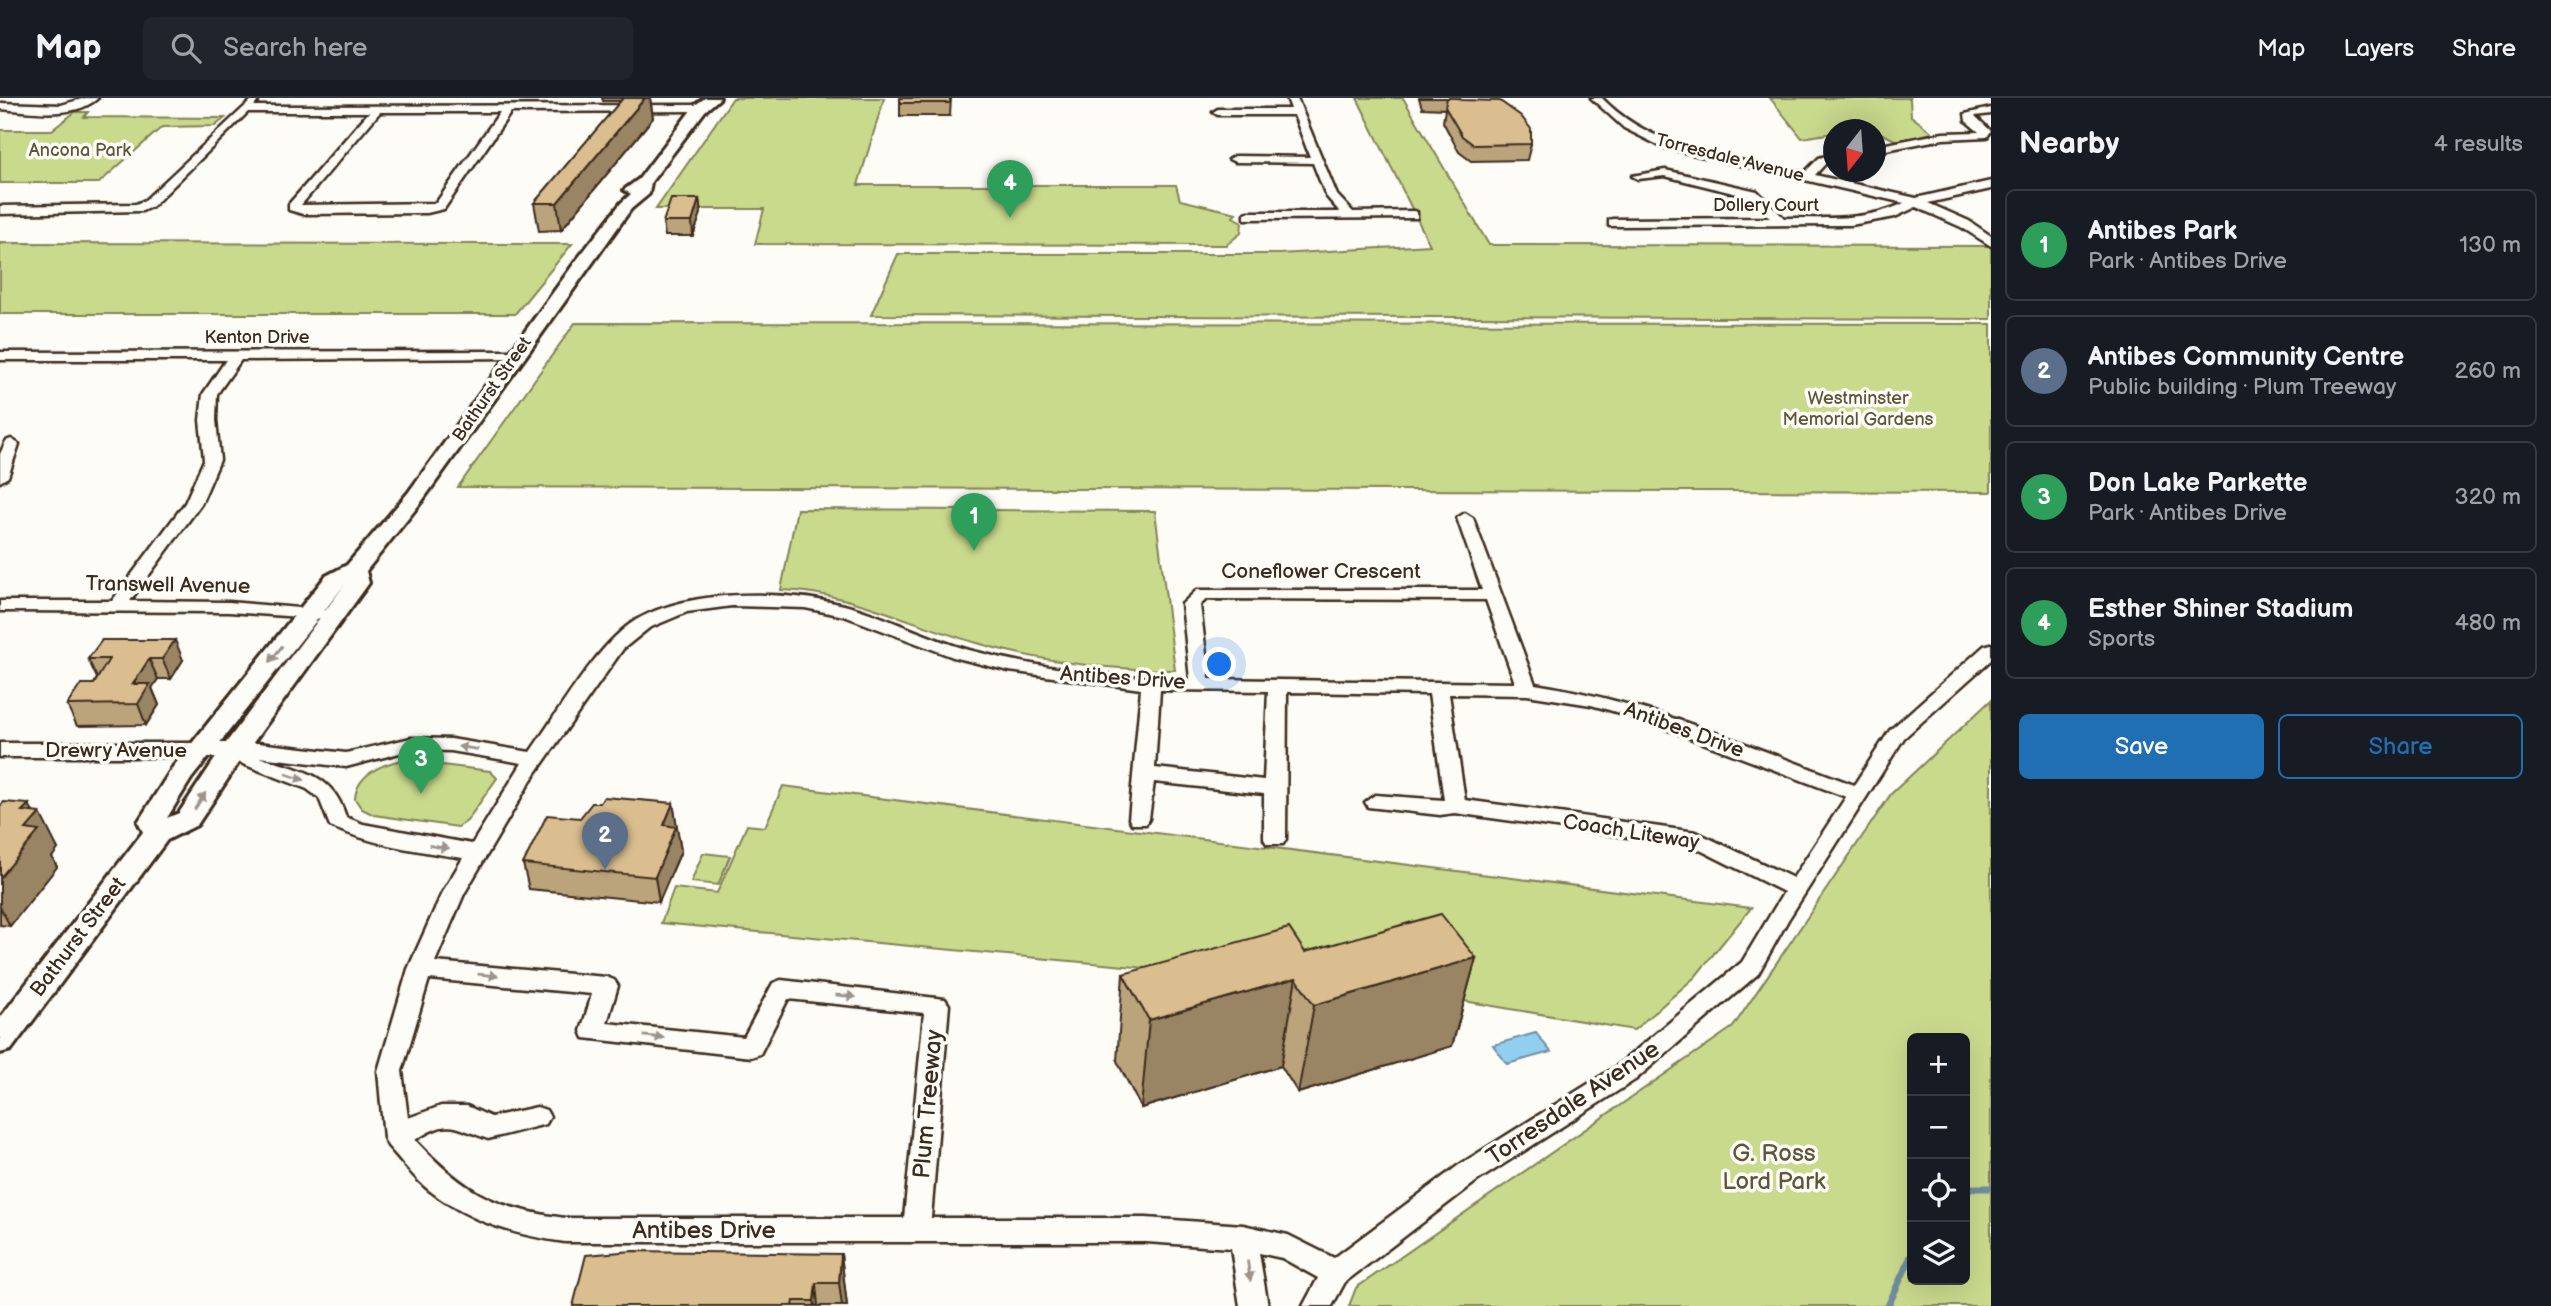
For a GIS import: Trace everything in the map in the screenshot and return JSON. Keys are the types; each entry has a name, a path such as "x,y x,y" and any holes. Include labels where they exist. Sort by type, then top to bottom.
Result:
{"main road":[{"name":"Bathurst Street","path":"157,833 151,822 155,812 199,751 334,581 355,570 427,481 515,355 626,206 641,196 644,182 699,103 713,98"},
{"name":"Bathurst Street","path":"0,1041 157,833 188,819 232,753 358,583 355,570"}],"street":[{"path":"0,210 138,208 149,203 256,98"},
{"path":"1292,98 1332,196 1349,215"},
{"name":"Torresdale Avenue","path":"1596,98 1619,122 1666,145 1916,202 1965,224 1991,242"},
{"path":"0,106 88,101"},
{"path":"244,108 508,108 699,103"},
{"path":"378,108 293,207 303,210 427,209 440,206 508,108"},
{"path":"1886,147 1943,136 1983,135 1986,132 1970,119 1970,114 1991,111"},
{"path":"1218,112 1298,112"},
{"path":"1235,159 1317,160"},
{"path":"1807,177 1823,160"},
{"path":"1638,176 1665,173 1753,194 1780,222"},
{"name":"Dollery Court","path":"1613,223 1870,219 1916,202 1991,185"},
{"path":"1973,189 1991,197"},
{"path":"1249,216 1413,215"},
{"name":"Kenton Drive","path":"0,356 515,355"},
{"path":"118,605 193,504 212,460 208,420 210,394 236,356"},
{"path":"0,477 11,444"},
{"path":"1465,518 1527,689"},
{"name":"Coneflower Crescent","path":"1200,683 1191,604 1203,594 1492,595"},
{"name":"Antibes Drive","path":"1335,1273 1287,1247 1243,1237 1146,1230 565,1230 520,1224 480,1209 437,1181 397,1138 390,1071 420,969 475,852 535,759 616,645 659,616 683,607 756,601 831,607 960,653 1009,665 1096,680 1151,684 1527,689 1592,699 1641,713 1859,794"},
{"name":"Transwell Avenue","path":"0,606 229,607 335,616"},
{"name":"Torresdale Avenue","path":"1317,1306 1335,1273 1468,1173 1626,1073 1750,968 1797,889 1897,734 1991,650"},
{"path":"1139,819 1151,684"},
{"path":"1275,839 1274,788 1279,684"},
{"path":"1438,687 1455,806"},
{"path":"232,753 258,750 346,760 411,744 451,745 535,759"},
{"name":"Drewry Avenue","path":"0,750 232,753"},
{"path":"232,753 249,762 304,779 326,793 338,821 357,831 475,852"},
{"path":"1145,774 1274,788"},
{"name":"Coach Liteway","path":"1375,802 1440,808 1455,806 1696,839 1797,889"},
{"name":"Plum Treeway","path":"420,969 606,986 593,1031 751,1047 781,989 937,1005 916,1231"},
{"path":"397,1138 420,1123 441,1115 467,1116 488,1128 537,1117"},
{"path":"1243,1237 1254,1306"}],"green space":[{"path":"733,98 884,98 858,185 1176,185 1180,200 1236,213 1233,217 1242,222 1241,233 1226,245 755,244 764,209 656,209"},
{"path":"1357,98 1403,98 1489,245 1991,246 1991,319 871,315 898,254 1279,254 1430,245"},
{"path":"1770,98 1910,98 1911,116 1933,133 1897,141 1886,136 1886,119 1823,119 1823,135 1802,138"},
{"name":"Ancona Park","path":"75,112 88,112 84,117 225,118 215,126 162,127 99,183 0,183 0,130 52,130"},
{"path":"0,243 572,244 515,314 0,314"},
{"name":"Westminster Memorial Gardens","path":"575,323 1991,324 1991,492 458,487"},
{"path":"797,509 1155,511 1175,670 1097,666 1020,654 970,641 854,602 781,590"},
{"name":"G. Ross Lord Park","path":"1991,700 1991,1306 1349,1306 1356,1288 1733,1027 1891,794"},
{"path":"402,760 490,771 497,778 467,821 458,827 374,815 362,809 355,799 360,783 371,772"},
{"path":"783,786 1751,908 1695,977 1634,1030 1417,993 661,923 674,888 717,893 747,825 765,827"},
{"path":"703,853 730,856 718,885 691,882"}],"water":[{"path":"1536,1033 1551,1052 1507,1064 1493,1045"}],"building":[{"path":"623,98 645,98 557,203 534,203"},
{"path":"900,98 950,98 950,103 900,103"},
{"path":"1447,98 1500,101 1521,116 1531,129 1531,144 1474,145 1462,136 1445,107"},
{"path":"671,199 699,199 692,222 663,222"},
{"path":"102,640 175,640 162,659 149,659 133,684 150,684 138,704 67,705 81,684 94,684 109,659 88,659"},
{"path":"604,797 673,803 664,825 676,827 655,877 523,864 547,815 580,818 592,803 600,803"},
{"path":"4,802 29,804 22,811 40,813 26,829 39,831 0,878 0,806"},
{"path":"1441,914 1476,958 1314,1005 1296,978 1149,1020 1123,974 1289,928 1305,952"},
{"path":"633,1251 841,1254 839,1283 816,1283 814,1301 794,1301 793,1306 573,1306 586,1255"}],"waterway":[{"path":"1970,1188 1991,1188"},
{"path":"1888,1306 1907,1265"}],"place":[{"name":"Esther Shiner Stadium","path":"1010,218"},
{"name":"Antibes Park","path":"974,551"},
{"name":"Don Lake Parkette","path":"421,794"},
{"name":"Antibes Community Centre","path":"605,870"}]}
